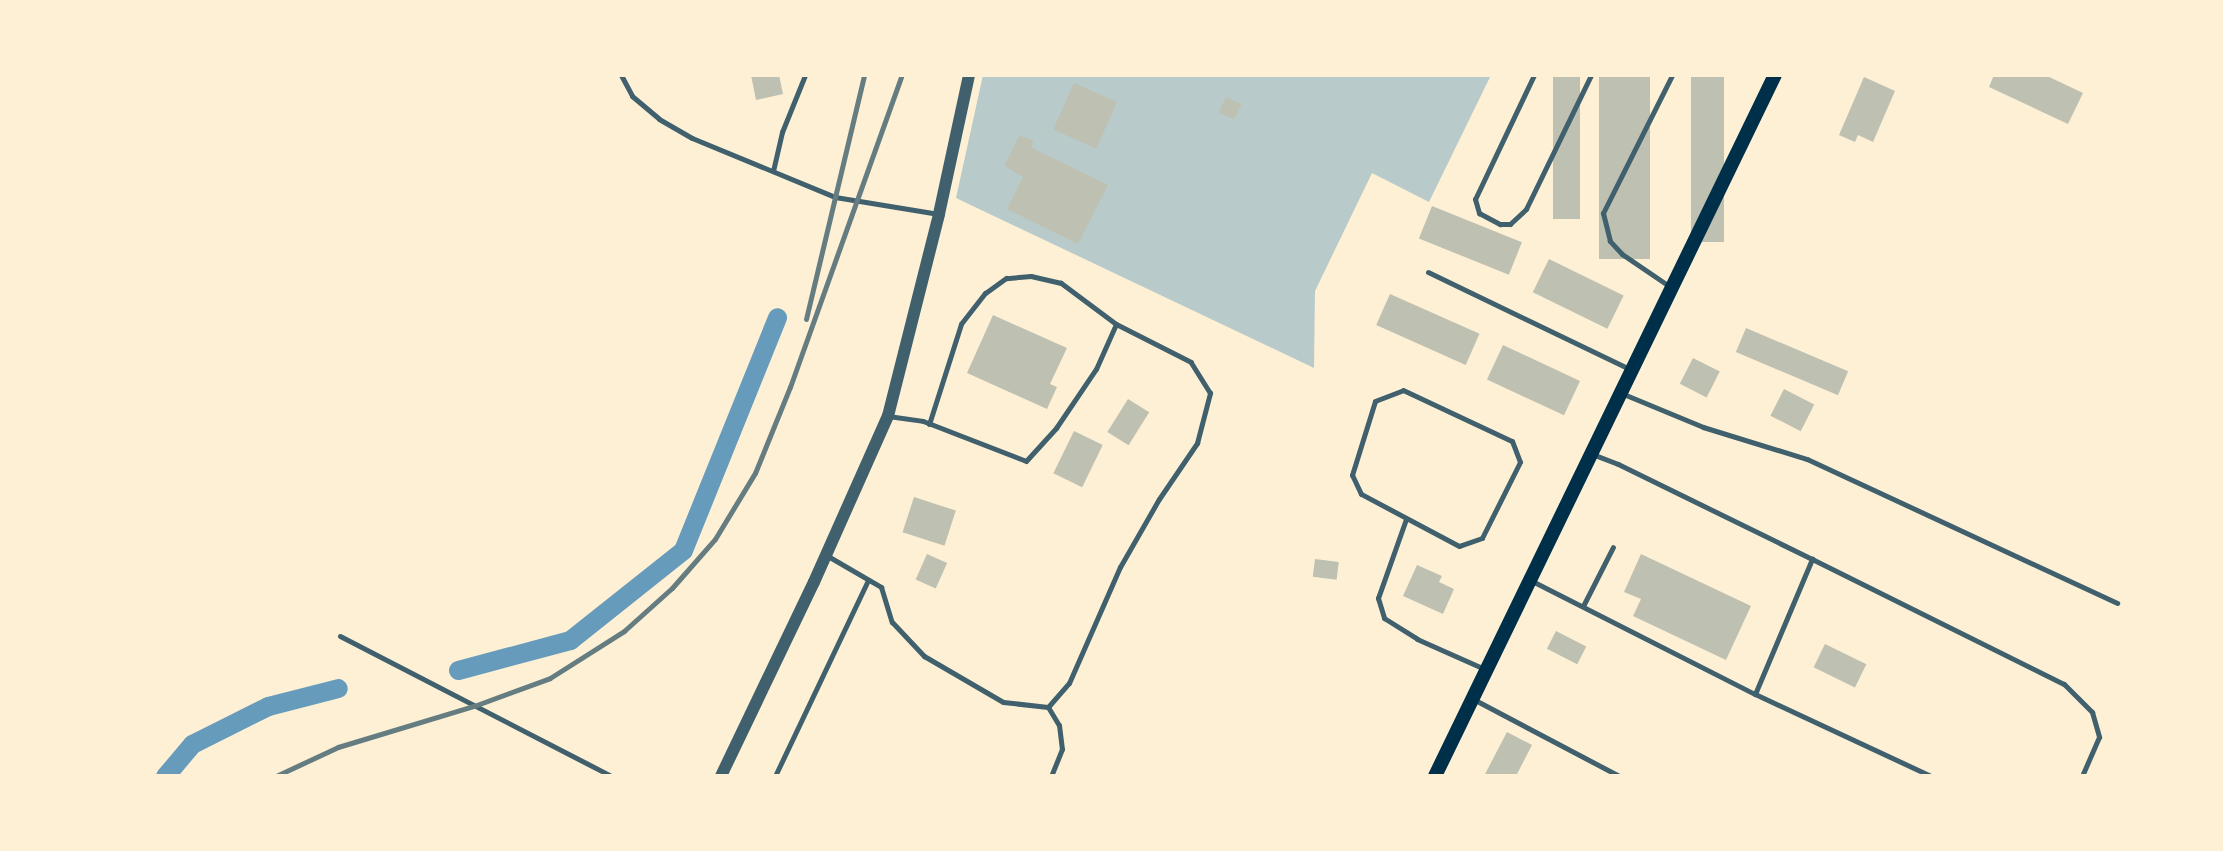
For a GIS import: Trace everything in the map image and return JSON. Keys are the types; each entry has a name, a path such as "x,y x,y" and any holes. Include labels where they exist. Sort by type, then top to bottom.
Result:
{"main road":[{"path":"1435,776 1775,75"}],"street":[{"path":"721,776 826,555 888,416 939,214 969,75"}],"lane":[{"path":"621,75 632,96 659,119 692,138 835,197 939,214"},
{"path":"773,171 782,132 806,75"},
{"path":"1534,75 1475,199 1479,213 1500,224 1510,224 1526,209 1591,75"},
{"path":"1672,75 1602,213 1610,242 1622,254 1672,288"},
{"path":"1428,272 1632,370"},
{"path":"929,424 961,324 985,293 1006,278 1031,276 1061,283 1116,324 1191,362 1210,393 1197,443 1159,499 1120,567 1069,683 1048,707"},
{"path":"888,416 929,424 1026,461 1056,428 1097,369 1116,324"},
{"path":"1403,390 1512,441 1520,461 1482,538 1459,546 1406,519 1361,494 1352,475 1375,401 1403,390"},
{"path":"1621,393 1703,427 1807,459 2117,603"},
{"path":"1591,454 1618,464 2064,684 2092,712 2099,737 2082,776"},
{"path":"1406,519 1378,598 1384,618 1417,639 1486,670"},
{"path":"1583,606 1613,547"},
{"path":"826,555 881,587 892,622 924,656 1003,702 1048,707"},
{"path":"1755,694 1812,559"},
{"path":"775,776 868,580"},
{"path":"1530,580 1755,694 1931,776"},
{"path":"340,636 611,776"},
{"path":"1472,698 1619,776"},
{"path":"1048,707 1059,724 1062,749 1051,776"}],"shaded area":[{"path":"983,75 1491,75 1429,202 1372,173 1315,291 1314,368 956,198"}],"building":[{"path":"751,75 779,75 783,94 756,100"},
{"path":"1553,75 1580,75 1580,219 1553,219"},
{"path":"1599,75 1650,75 1650,259 1599,259"},
{"path":"1691,75 1724,75 1724,242 1691,242"},
{"path":"1994,75 2045,75 2083,93 2068,124 1989,87"},
{"path":"1864,77 1895,91 1873,142 1858,135 1855,142 1839,135"},
{"path":"1074,83 1117,102 1096,149 1053,130"},
{"path":"1226,97 1241,104 1234,120 1219,112"},
{"path":"1019,136 1033,140 1032,148 1108,185 1078,244 1007,209 1023,177 1004,166"},
{"path":"1432,206 1522,242 1509,275 1419,238"},
{"path":"1549,259 1624,295 1607,329 1533,292"},
{"path":"1390,294 1480,334 1466,365 1376,325"},
{"path":"993,315 1067,348 1050,384 1057,387 1047,409 967,373"},
{"path":"1746,328 1848,371 1838,395 1736,352"},
{"path":"1503,345 1580,381 1564,415 1487,379"},
{"path":"1693,358 1720,372 1707,397 1680,384"},
{"path":"1784,389 1814,404 1801,431 1770,416"},
{"path":"1128,399 1149,412 1129,445 1107,432"},
{"path":"1074,431 1103,445 1082,487 1053,473"},
{"path":"914,497 956,511 944,546 903,532"},
{"path":"927,554 947,563 936,589 916,580"},
{"path":"1641,554 1751,606 1726,660 1633,616 1641,599 1624,592"},
{"path":"1315,559 1339,562 1337,580 1313,577"},
{"path":"1417,565 1442,576 1439,582 1454,589 1443,614 1403,596"},
{"path":"1556,631 1586,646 1577,664 1547,649"},
{"path":"1825,644 1866,664 1855,688 1814,667"},
{"path":"1507,732 1532,745 1516,776 1484,776"}],"waterway":[{"path":"458,670 570,640 683,550 777,317"},
{"path":"165,776 192,744 268,706 338,688"}],"railway":[{"path":"806,319 864,75"},
{"path":"276,776 338,747 474,706 550,678 624,631 672,588 715,539 755,473 790,387 902,75"}]}
